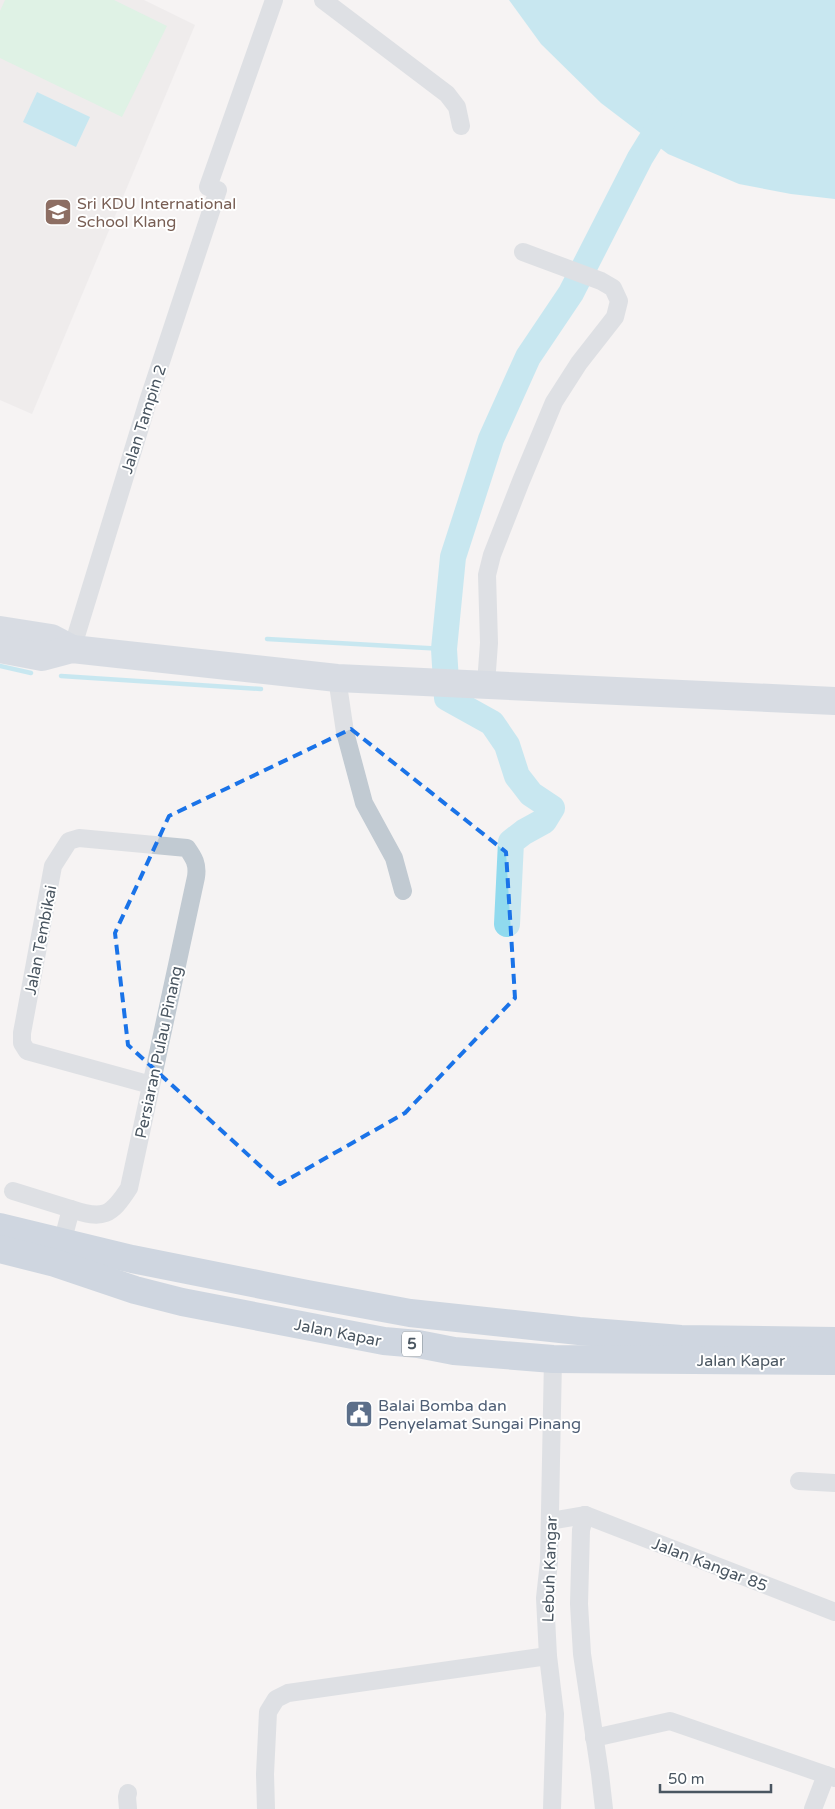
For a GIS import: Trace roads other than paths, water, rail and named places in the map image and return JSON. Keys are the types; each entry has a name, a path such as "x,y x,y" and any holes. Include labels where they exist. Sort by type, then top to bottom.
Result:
{"highway":[{"name":"Jalan Kapar","path":"0,1227 132,1259 307,1294 458,1319 681,1339 835,1341"},
{"name":"Jalan Kapar","path":"0,1249 55,1263 135,1290 182,1302 384,1341 418,1344 454,1351 553,1360 835,1360"}],"main road":[{"path":"0,630 51,638 72,649"},
{"path":"0,649 42,657 72,649 337,678 835,700"}],"street":[{"name":"Jalan Tampin 2","path":"72,649 213,188 274,0"},
{"path":"323,0 448,94 457,107 461,126"},
{"path":"477,684 489,642 487,575 492,555 520,481 554,402 579,363 615,317 619,301 613,288 601,281 523,252"},
{"path":"337,678 344,732 364,803 394,858 403,891"},
{"name":"Persiaran Pulau Pinang","path":"13,1191 89,1216 98,1216 113,1210 129,1188 198,867 194,857 186,848 79,838"},
{"name":"Jalan Tembikai","path":"79,838 69,841 53,866 22,1033 22,1043 27,1051 151,1085"},
{"path":"62,1243 71,1209"},
{"name":"Lebuh Kangar","path":"552,1809 555,1714 548,1656 545,1598 549,1562 553,1360"},
{"path":"799,1481 835,1483"},
{"path":"550,1521 585,1515 581,1530 579,1604 582,1654 604,1809"},
{"name":"Jalan Kangar 85","path":"585,1515 835,1612"},
{"path":"266,1809 265,1774 268,1712 276,1699 288,1693 548,1656"},
{"path":"594,1738 670,1721 831,1776 813,1809"}],"water":[{"path":"509,0 835,0 835,199 791,194 739,184 668,154 601,103 541,44"},
{"path":"37,92 90,117 76,147 23,122"}],"waterway":[{"path":"507,924 511,842 544,821 552,808 531,794 517,776 507,745 492,723 447,698 444,649 453,557 491,439 528,357 571,293 640,158 669,111"},
{"path":"267,639 444,649"},
{"path":"0,666 31,673"},
{"path":"61,676 261,689"}],"place":[{"name":"Sri KDU International School Klang","path":"58,212"},
{"name":"Balai Bomba dan Penyelamat Sungai Pinang","path":"359,1414"}]}
